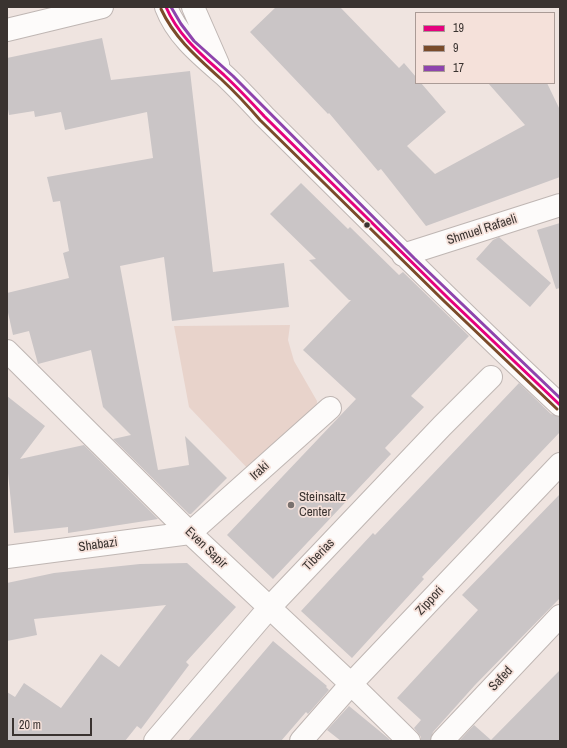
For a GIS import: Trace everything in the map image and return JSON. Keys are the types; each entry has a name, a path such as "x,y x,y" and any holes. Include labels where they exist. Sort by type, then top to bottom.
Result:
{"street":[{"path":"7,30 102,7"},
{"path":"166,7 180,34 403,255 560,405"},
{"path":"193,7 205,38 224,76"},
{"name":"Shmuel Rafaeli","path":"403,255 560,205"},
{"name":"Even Sapir","path":"7,351 190,533 351,684 409,741"},
{"name":"Tiberias","path":"155,741 269,608 442,426 491,377"},
{"name":"Iraki","path":"190,533 330,408"},
{"name":"Zippori","path":"301,741 351,684 560,464"},
{"name":"Shabazi","path":"7,557 190,533"},
{"name":"Safed","path":"442,741 560,616"}],"shaded area":[{"path":"290,325 288,340 294,361 317,401 316,417 251,472 189,407 174,326"}],"building":[{"path":"276,7 340,7 399,68 404,63 415,76 415,84 422,84 446,112 407,146 435,174 525,125 489,84 547,84 560,110 560,177 426,226 381,169 378,171 329,113 328,114 250,32"},
{"path":"102,38 111,80 190,71 213,272 284,263 289,307 172,321 164,257 120,266 158,470 189,465 185,436 227,478 191,514 189,514 113,439 131,435 103,407 91,350 38,364 29,331 13,335 7,308 7,293 69,278 63,253 69,251 60,201 53,202 47,177 153,158 147,112 65,130 61,112 35,117 34,111 9,115 7,103 7,58"},
{"path":"301,183 348,229 350,227 399,275 403,272 469,336 411,396 424,407 385,448 391,454 273,579 227,535 356,399 303,350 351,300 349,300 309,260 316,259 270,214"},
{"path":"560,223 560,288 556,289 537,230"},
{"path":"499,237 551,283 530,307 476,259 493,240"},
{"path":"519,383 551,414 560,417 560,432 422,577 424,579 352,658 301,611 373,533 375,535"},
{"path":"7,396 45,426 20,459 84,445 158,519 68,533 68,527 14,533 8,473 7,475"},
{"path":"560,494 560,598 475,685 433,732 430,741 421,741 421,737 414,728 421,720 397,698 478,610 462,595"},
{"path":"187,563 236,607 186,662 189,665 141,729 137,726 125,741 7,741 7,692 15,697 24,683 61,708 101,654 119,667 166,605 34,619 37,635 7,641 7,583 54,573 140,564"},
{"path":"273,641 327,686 326,687 329,690 308,714 306,712 281,741 188,741"},
{"path":"560,670 560,741 459,741 474,725 491,740"},
{"path":"349,706 391,741 341,741 327,730"}],"transit line":[{"name":"19","path":"166,7 177,27 192,45 448,298 560,405"},
{"name":"17","path":"171,7 181,24 194,41 233,76 414,258 560,398"},
{"name":"9","path":"161,9 173,30 196,56 444,301 557,409"}],"place":[{"name":"Steinsaltz Center","path":"291,505"}]}
